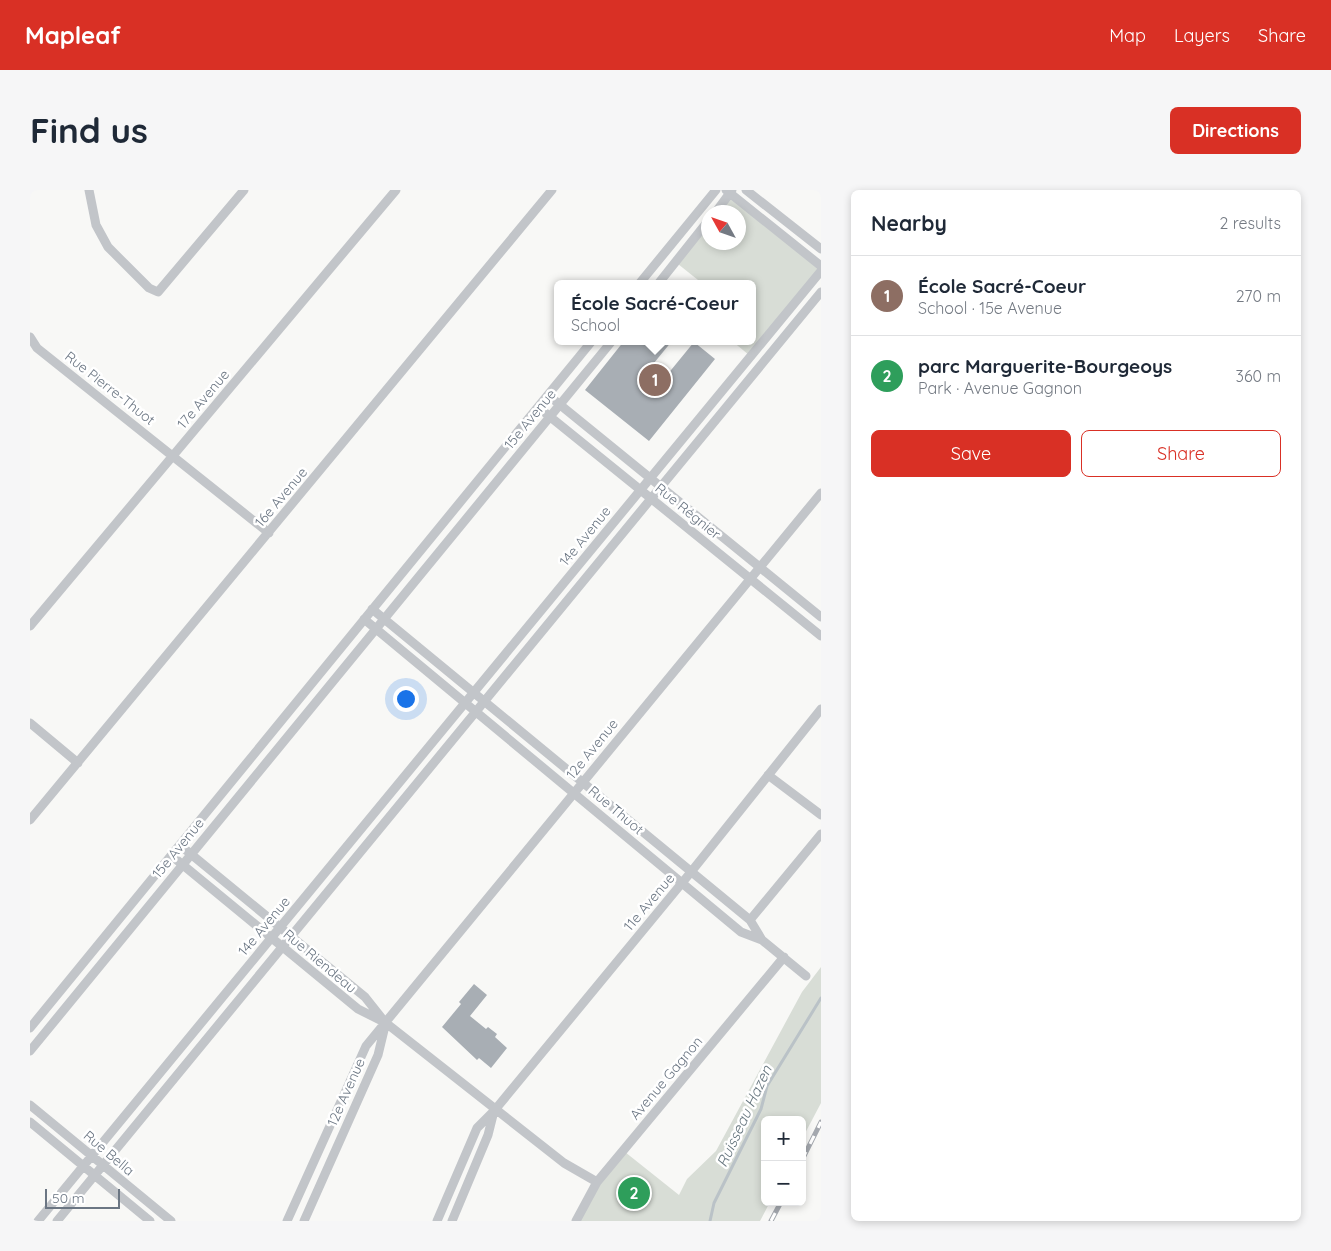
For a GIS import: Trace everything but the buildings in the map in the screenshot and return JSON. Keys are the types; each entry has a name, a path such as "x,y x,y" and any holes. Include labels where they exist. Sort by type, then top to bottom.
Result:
{"street":[{"path":"89,190 96,226 108,246 149,288 158,292 244,190"},
{"name":"17e Avenue","path":"30,626 396,190"},
{"name":"16e Avenue","path":"30,820 552,190"},
{"path":"642,280 716,190"},
{"path":"746,190 821,250"},
{"path":"721,205 730,191 821,266"},
{"path":"662,280 701,230"},
{"path":"650,270 658,280"},
{"name":"14e Avenue","path":"38,1221 821,271"},
{"name":"14e Avenue","path":"57,1221 821,292"},
{"name":"Rue Pierre-Thuot","path":"30,338 37,348 174,455 269,533"},
{"name":"15e Avenue","path":"30,1028 181,846 589,345"},
{"name":"15e Avenue","path":"30,1051 609,345"},
{"name":"Rue Régnier","path":"548,395 821,617"},
{"name":"Rue Régnier","path":"538,407 821,636"},
{"name":"12e Avenue","path":"287,1221 366,1046 821,493"},
{"path":"458,505 469,515"},
{"name":"Rue Thuot","path":"372,609 750,920 762,940"},
{"name":"Rue Thuot","path":"364,619 740,932 762,940 806,976"},
{"name":"11e Avenue","path":"437,1221 477,1128 494,1111 682,883 821,709"},
{"path":"30,723 78,763"},
{"path":"273,731 284,740"},
{"path":"768,775 821,816"},
{"path":"370,818 382,827"},
{"path":"750,920 821,834"},
{"name":"Rue Riendeau","path":"181,846 365,997 386,1023 494,1111 564,1163 597,1182"},
{"name":"Rue Riendeau","path":"172,856 358,1010 386,1023"},
{"name":"Avenue Gagnon","path":"576,1221 597,1182 784,957"},
{"path":"83,965 93,974"},
{"name":"12e Avenue","path":"304,1221 378,1054 386,1023"},
{"path":"178,1051 190,1059"},
{"name":"Rue Bella","path":"30,1105 171,1221"},
{"name":"11e Avenue","path":"452,1221 488,1135 494,1111"},
{"name":"Rue Bella","path":"30,1122 150,1221"},
{"path":"313,1163 326,1170"}],"shaded area":[{"path":"731,195 744,205 723,205"},
{"path":"746,207 821,266 749,355 737,345 756,345 756,280 698,280 678,264 701,233 701,250 746,250"},
{"path":"821,967 821,1103 806,1131 806,1116 761,1116 761,1206 768,1206 760,1221 576,1221 597,1182 625,1152 679,1195 687,1179 716,1151 802,992"}],"waterway":[{"name":"Ruisseau Hazen","path":"710,1221 714,1203 761,1109 767,1086 821,998"}],"railway":[{"path":"806,1152 821,1122"},
{"path":"771,1221 779,1206"}],"place":[{"name":"École Sacré-Coeur","path":"655,380"},
{"name":"parc Marguerite-Bourgeoys","path":"634,1193"}]}
